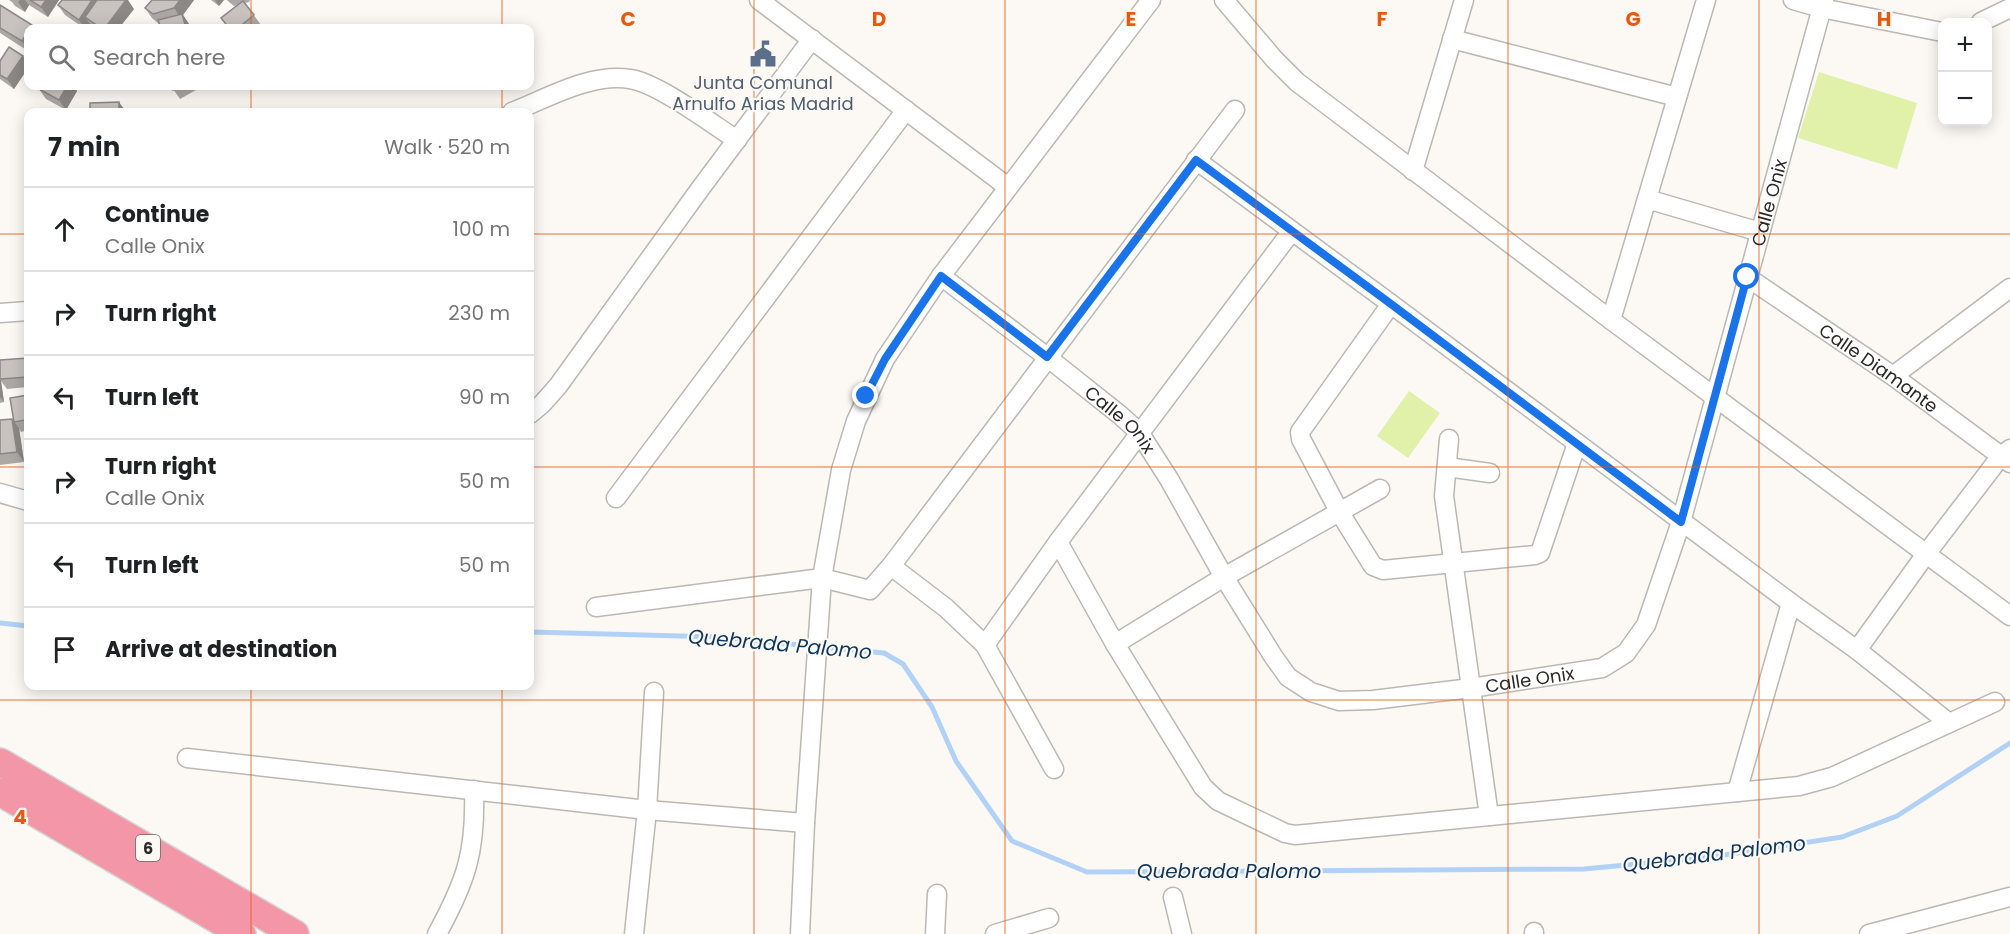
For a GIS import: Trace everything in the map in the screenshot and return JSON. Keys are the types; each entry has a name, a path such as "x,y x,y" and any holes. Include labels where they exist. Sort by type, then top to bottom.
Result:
{"highway":[{"name":"6","path":"0,762 295,934"},
{"name":"6","path":"0,792 242,934"}],"street":[{"path":"759,0 1008,188"},
{"path":"800,934 805,823 822,578 841,470 856,421 885,359 941,276 1151,0"},
{"path":"1224,0 1274,59 1298,82 1611,320 2010,616"},
{"path":"1413,171 1464,0"},
{"path":"1611,320 1706,0"},
{"path":"1793,0 1822,4 1938,31"},
{"name":"Calle Onix","path":"941,276 1047,357 1139,432 1169,479 1224,577 1288,677 1311,692 1339,701 1373,700 1602,668 1626,653 1646,625 1681,522 1822,4"},
{"path":"1989,18 2010,8"},
{"path":"534,411 558,386 699,189 812,39"},
{"path":"1452,39 1677,97"},
{"path":"522,108 586,83 631,79 650,85 737,140"},
{"path":"616,498 906,110"},
{"path":"596,607 822,578 870,590 891,566 1234,110"},
{"path":"1196,160 1681,522 1857,650 1949,723"},
{"path":"1647,199 1760,232"},
{"path":"985,645 1139,432 1291,232"},
{"name":"Calle Diamante","path":"1747,277 1893,375 2007,456"},
{"path":"1893,375 2010,288"},
{"path":"1391,304 1300,432 1301,439 1340,513 1372,566 1377,569 1540,553 1577,443"},
{"path":"0,313 24,310"},
{"path":"1449,439 1444,496 1489,816"},
{"path":"1857,650 1926,554 2007,456"},
{"path":"1447,467 1490,473"},
{"path":"1115,644 1224,577 1380,489"},
{"path":"0,493 24,500"},
{"path":"1058,542 1115,644 1210,795 1272,828 1295,835 1798,786 1832,777 1995,702"},
{"path":"891,566 946,608 985,645 1054,769"},
{"path":"1737,792 1791,603"},
{"path":"634,934 647,810 654,692"},
{"path":"187,758 647,810 805,823"},
{"path":"437,934 457,897 469,863 475,818 474,790"},
{"path":"935,934 937,894"},
{"path":"1173,897 1182,934"},
{"path":"1869,934 2010,897"},
{"path":"995,934 1049,918"}],"green space":[{"path":"1819,72 1917,103 1897,169 1798,138"},
{"path":"1409,391 1440,413 1408,458 1377,436"}],"building":[{"path":"30,0 46,0 41,7"},
{"path":"62,0 92,0 79,20 58,5"},
{"path":"97,0 126,0 108,24 95,24 85,17"},
{"path":"152,0 180,0 174,8 153,14 145,8"},
{"path":"243,1 254,15 243,24 226,24 221,18"},
{"path":"0,5 30,24 24,24 22,41 0,28"},
{"path":"182,14 185,24 160,24 158,20"},
{"path":"9,47 23,56 7,79 0,75 0,61"},
{"path":"41,90 65,90 59,100"},
{"path":"119,102 119,108 90,108 90,103"},
{"path":"24,358 24,377 0,379 0,360"},
{"path":"24,396 24,420 14,422 10,398"},
{"path":"12,419 17,452 0,454 0,420"}],"waterway":[{"name":"Quebrada Palomo","path":"0,623 24,626"},
{"name":"Quebrada Palomo","path":"534,632 718,637 884,653 903,664 932,707 956,761 1012,841 1087,872 1584,869 1711,857 1842,837 1897,816 2010,743"}],"place":[{"name":"Junta Comunal Arnulfo Arias Madrid","path":"763,54"}],"route":[{"path":"866,396 885,359 941,276 1047,357 1196,160 1681,522 1747,277"}]}
